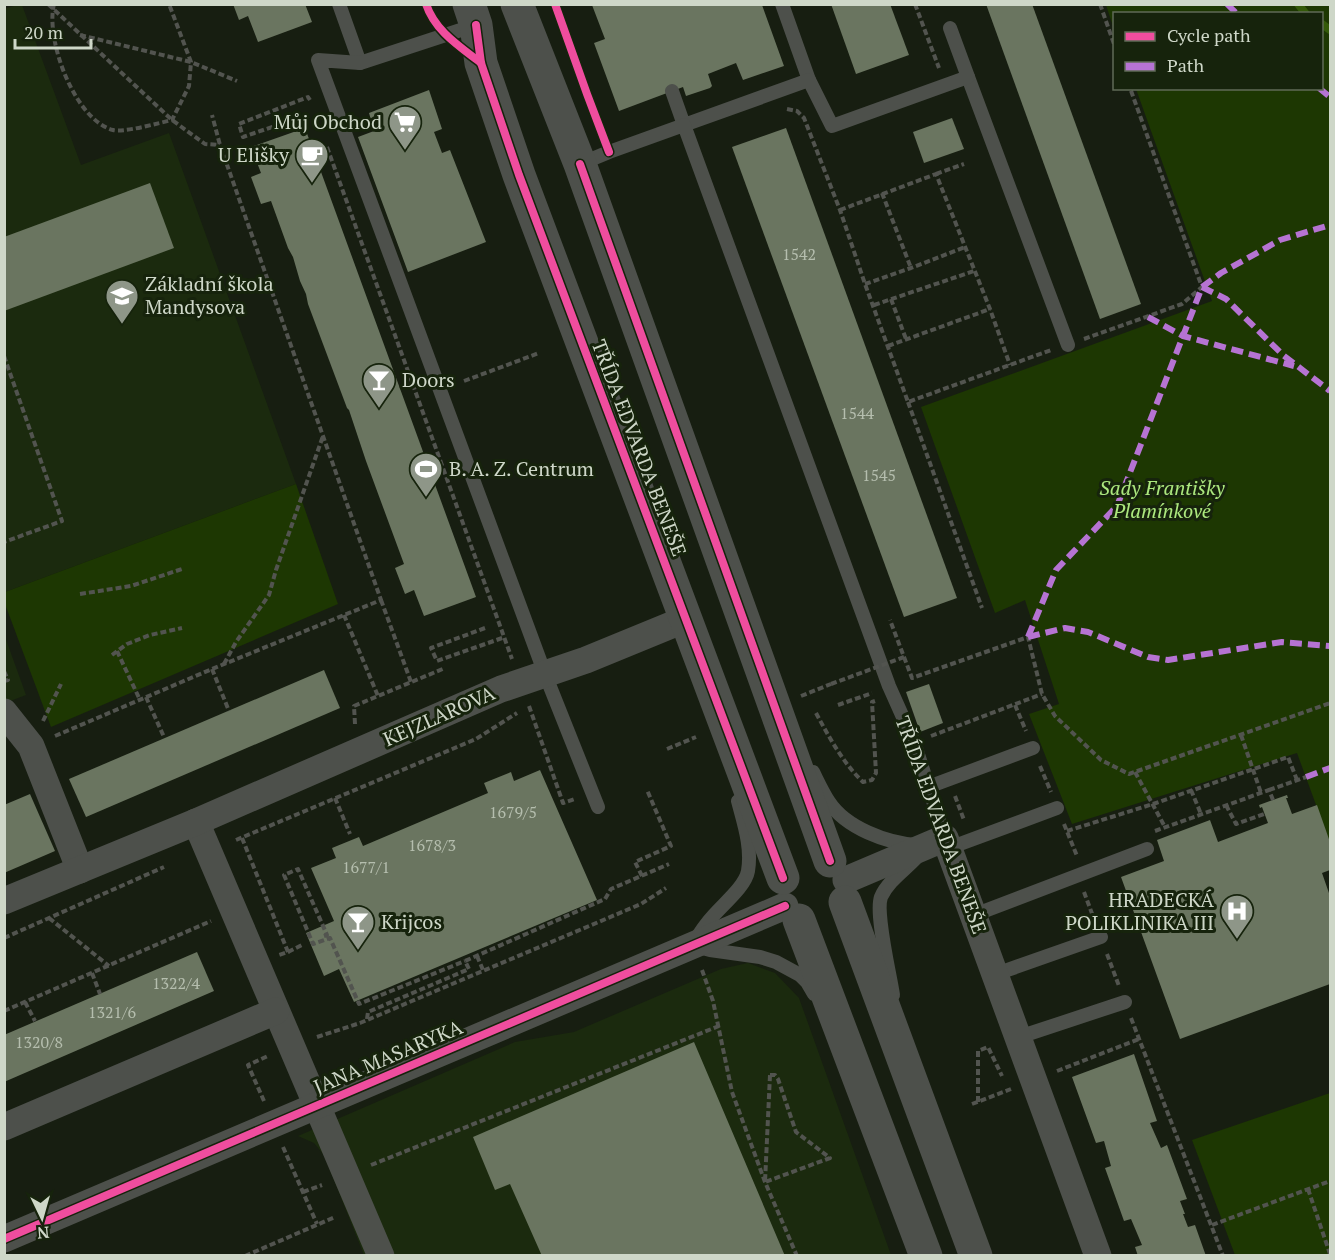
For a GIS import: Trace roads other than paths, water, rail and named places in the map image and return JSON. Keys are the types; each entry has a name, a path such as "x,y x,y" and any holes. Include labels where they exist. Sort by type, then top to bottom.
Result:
{"street":[{"name":"TŘÍDA EDVARDA BENEŠE","path":"517,4 580,164 976,1256"},
{"name":"TŘÍDA EDVARDA BENEŠE","path":"472,15 481,63 519,175 686,619 711,731 789,901 851,1056 926,1256"},
{"name":"KEJZLAROVA","path":"4,901 196,822 501,689 586,660 686,619"},
{"path":"4,712 31,746 80,870"},
{"path":"196,822 317,1106"},
{"name":"TŘÍDA EDVARDA BENEŠE","path":"941,843 974,915 1098,1256"},
{"path":"841,881 941,843"},
{"path":"821,857 841,881 843,907 836,916 817,924 806,923 789,901 786,872 801,859 821,857"},
{"name":"JANA MASARYKA","path":"4,1239 692,945 789,901"},
{"path":"4,1126 276,1011"},
{"name":"JANA MASARYKA","path":"317,1106 381,1256"}],"lane":[{"path":"339,4 360,63"},
{"path":"782,4 809,80 832,126 968,77"},
{"name":"TŘÍDA EDVARDA BENEŠE","path":"472,15 360,63 318,60 545,674 598,807"},
{"path":"950,28 1068,345"},
{"path":"580,164 809,80"},
{"name":"TŘÍDA EDVARDA BENEŠE","path":"672,91 891,690 914,742 928,787 941,843"},
{"path":"775,705 830,804 844,818 883,839 902,844 941,843 1057,808"},
{"path":"711,731 735,788 747,835 748,873 736,892 709,921 692,945 760,957 776,962 800,975 807,982 851,1056"},
{"path":"928,787 1033,748"},
{"path":"896,1039 898,1022 879,912 880,898 887,887 941,843"},
{"path":"974,915 1147,849"},
{"path":"996,974 1101,937"},
{"path":"1019,1037 1125,1002"}],"waterway":[{"path":"1298,4 1304,12"},
{"path":"1323,25 1330,30"}],"place":[{"name":"Můj Obchod","path":"405,151"},
{"name":"U Elišky","path":"312,184"},
{"name":"Základní škola Mandysova","path":"122,325"},
{"name":"Doors","path":"379,409"},
{"name":"B. A. Z. Centrum","path":"426,498"},
{"name":"HRADECKÁ POLIKLINIKA III","path":"1237,940"},
{"name":"Krijcos","path":"358,951"}],"park label":[{"name":"Sady Františky Plamínkové","path":"1162,500"}]}
